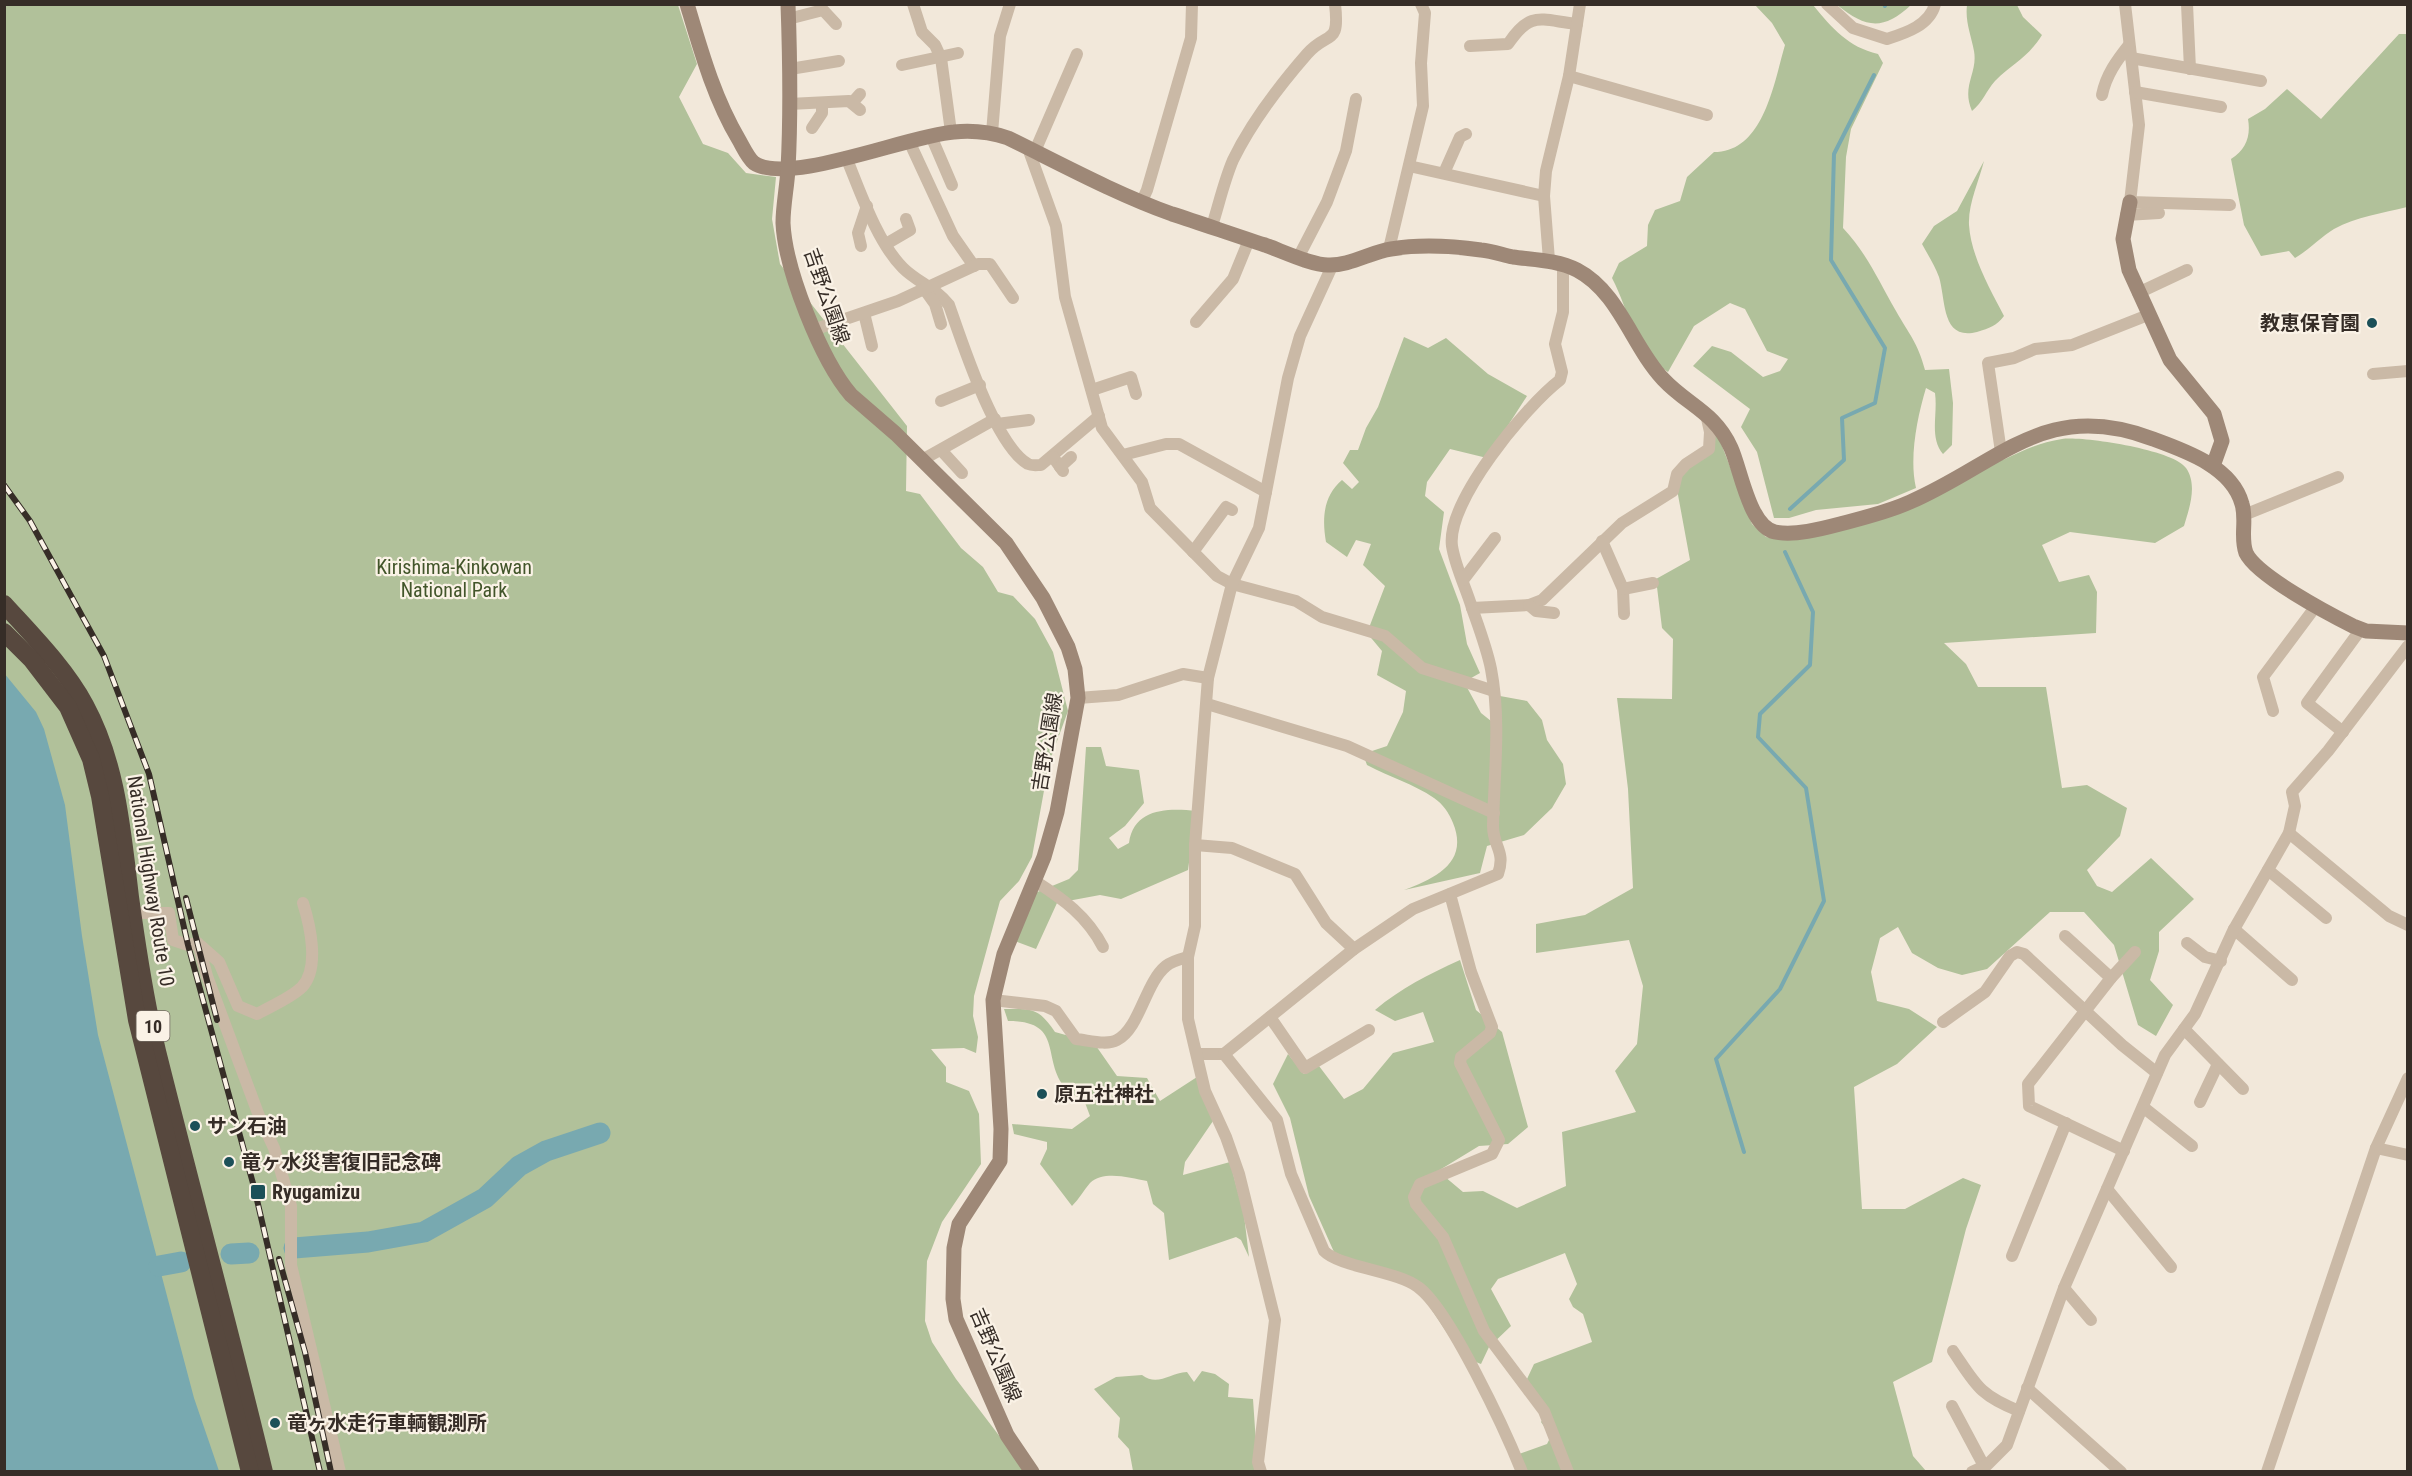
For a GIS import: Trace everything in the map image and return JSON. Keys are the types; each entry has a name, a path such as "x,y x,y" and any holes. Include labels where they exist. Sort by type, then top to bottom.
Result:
{"highway":[{"name":"National Highway Route 10","path":"4,604 70,682 84,703 102,743 115,788 133,913 157,1048 264,1472"},
{"name":"National Highway Route 10","path":"4,632 32,660 68,707 91,759 100,796 137,1020 250,1472"}],"street":[{"path":"687,4 705,68 723,109 753,162 766,167 788,169 951,132 992,133 1032,149 1142,201 1249,240 1327,265 1389,249 1416,245 1482,250 1556,263 1578,270 1595,283 1623,320 1659,375 1706,412 1722,430 1740,471 1752,509 1761,524 1770,531 1783,533 1827,527 1881,513 1912,501 2001,452 2052,429 2095,427 2129,431 2152,438 2213,466 2237,489 2244,514 2243,538 2247,555 2257,568 2316,606 2361,629 2408,633"},
{"path":"992,133 1000,36 1010,4"},
{"path":"1142,201 1148,190 1191,38 1192,4"},
{"path":"1212,226 1232,163 1246,135 1308,52 1332,38 1337,26 1335,4"},
{"path":"1389,249 1423,106 1422,63 1425,14 1421,4"},
{"path":"1198,1054 1224,1054 1354,949 1413,909 1498,874 1503,861 1493,829 1497,759 1491,668 1452,545 1461,504 1517,421 1560,380 1562,372 1555,344 1563,312 1544,196 1546,171 1569,76 1580,4"},
{"path":"1827,4 1853,28 1887,39 1921,24 1933,11 1935,4"},
{"path":"2125,4 2139,125 2123,239 2125,256 2138,293 2170,360 2214,414 2222,441 2213,466"},
{"path":"2187,4 2190,69"},
{"path":"918,6 922,32 935,45 941,58 951,132"},
{"path":"788,12 823,10 836,24"},
{"name":"吉野公園線","path":"788,12 790,69 785,237 813,330 838,380 993,528 1017,556 1068,647 1075,669 1078,698 1057,812 1035,881 1004,954 993,1000 1001,1129 1000,1161 959,1224 954,1248 953,1299 956,1319 1007,1436 1032,1472"},
{"path":"1470,46 1508,44 1521,25 1532,20 1577,24"},
{"path":"2102,95 2104,84 2117,60 2129,45"},
{"path":"902,65 941,58 958,52"},
{"path":"1077,54 1032,149 1056,226 1065,297 1102,428 1142,482 1150,508 1217,576 1232,584 1296,600 1322,617 1386,636 1422,668 1494,691"},
{"path":"2131,58 2261,81"},
{"path":"790,69 839,61"},
{"path":"1569,76 1707,114"},
{"path":"2135,92 2221,107"},
{"path":"1299,256 1327,202 1346,151 1356,99"},
{"path":"789,104 857,102"},
{"path":"812,128 822,113 822,104"},
{"path":"1444,174 1460,137 1466,134"},
{"path":"930,136 952,185"},
{"path":"909,141 953,236 974,266"},
{"path":"846,157 886,244 903,268 928,289 940,294 949,305 996,422 1018,456 1030,465 1059,465 1071,457"},
{"path":"1409,166 1544,196"},
{"path":"2128,208 2230,205"},
{"path":"861,246 858,233 867,206"},
{"path":"2128,208 2160,213"},
{"path":"886,244 910,230 906,219"},
{"path":"1196,322 1233,279 1249,240"},
{"path":"813,330 928,289 974,266 990,264 1006,292 1013,298"},
{"path":"1261,1472 1258,1462 1275,1320 1239,1174 1205,1091 1188,1019 1188,957 1195,926 1195,845 1208,678 1232,584 1259,528 1288,378 1300,336 1333,264"},
{"path":"2138,293 2187,270"},
{"path":"928,289 941,324"},
{"path":"864,313 872,346"},
{"path":"2001,452 1988,363 2035,349 2072,345 2148,315"},
{"path":"2373,374 2408,371"},
{"path":"1092,390 1131,377 1136,394"},
{"path":"941,401 980,385"},
{"path":"1473,608 1529,605 1542,600 1622,523 1673,491 1677,474 1686,464 1708,449 1710,432 1706,412"},
{"path":"1059,465 1099,416"},
{"path":"922,460 996,422 1029,420"},
{"path":"1123,455 1166,444 1179,444 1266,492"},
{"path":"941,450 962,472"},
{"path":"2244,514 2338,477"},
{"path":"1193,552 1226,507 1232,510"},
{"path":"1463,580 1495,538"},
{"path":"1602,541 1623,589 1624,614"},
{"path":"1623,589 1653,583"},
{"path":"1529,605 1536,611 1554,613"},
{"path":"2272,711 2263,677 2316,606"},
{"path":"2343,732 2307,703 2361,629"},
{"path":"1972,1472 1984,1466 2007,1445 2064,1288 2157,1073 2173,1042 2195,1014 2234,929 2289,833 2295,806 2292,792 2343,732 2408,646"},
{"path":"1078,698 1118,695 1183,674 1208,678"},
{"path":"1207,704 1347,746 1494,813"},
{"path":"2289,833 2389,916 2408,925"},
{"path":"1195,845 1232,848 1295,874 1326,923 1354,949"},
{"path":"2268,870 2326,918"},
{"path":"1035,881 1073,906 1091,927 1103,947"},
{"path":"1450,894 1471,972 1492,1027 1490,1033 1461,1057 1460,1063 1500,1140 1492,1154 1420,1184 1413,1197 1443,1237 1485,1331 1544,1411 1568,1472"},
{"path":"198,943 219,962 238,1006 257,1014 302,987 310,974 307,917 303,903"},
{"path":"133,913 169,913 173,940 188,945 198,943"},
{"path":"2234,929 2292,980"},
{"path":"2065,936 2111,978"},
{"path":"198,943 211,987 259,1116 274,1148 291,1206 291,1265 340,1472"},
{"path":"2187,943 2205,957 2221,961"},
{"path":"1943,1022 1985,992 2010,956 2017,952 2024,954 2121,1045 2157,1073"},
{"path":"2124,1151 2029,1106 2028,1084 2111,978 2135,952"},
{"path":"993,1000 1045,1006 1056,1011 1076,1039 1107,1042 1118,1040 1129,1028 1154,982 1167,965 1188,957"},
{"path":"1270,1017 1305,1068 1369,1030"},
{"path":"2184,1029 2243,1089"},
{"path":"1224,1054 1277,1120 1291,1174 1324,1251 1330,1258 1360,1265 1418,1286 1428,1297 1444,1318 1471,1368 1522,1472"},
{"path":"2200,1102 2218,1064"},
{"path":"2266,1472 2376,1148 2408,1078"},
{"path":"2143,1107 2192,1146"},
{"path":"2012,1256 2066,1124"},
{"path":"2376,1148 2408,1155"},
{"path":"2107,1189 2171,1267"},
{"path":"2064,1288 2091,1320"},
{"path":"1953,1351 1979,1389 1991,1400 2019,1411"},
{"path":"2027,1388 2121,1472"},
{"path":"1952,1406 1984,1466"}],"green space":[{"name":"Kirishima-Kinkowan National Park","path":"5,5 678,5 697,64 679,97 703,144 728,153 746,173 776,177 772,219 780,264 907,426 906,491 920,494 961,548 983,567 998,592 1013,596 1035,619 1053,652 1068,711 1049,763 1032,857 1019,881 1000,901 974,996 973,1016 978,1037 976,1053 964,1048 931,1049 946,1067 946,1082 969,1091 979,1114 981,1164 942,1222 927,1261 925,1321 932,1342 956,1379 1026,1471 5,1472"},
{"path":"1755,5 1813,5 1841,36 1858,47 1878,54 1883,63 1851,129 1846,157 1843,228 1872,268 1916,346 1925,370 1949,369 1953,403 1952,445 1943,454 1935,433 1935,393 1926,388 1915,438 1913,464 1916,488 1878,504 1816,510 1789,518 1774,518 1757,452 1741,427 1750,409 1693,366 1712,346 1731,352 1763,377 1780,371 1788,359 1767,351 1745,309 1730,303 1694,326 1668,372 1656,363 1639,341 1612,278 1619,263 1647,246 1648,225 1655,210 1680,201 1687,177 1714,152 1731,149 1745,140 1756,128 1771,95 1785,45 1772,23"},
{"path":"1837,5 1911,5 1891,19 1882,23 1874,23 1856,18"},
{"path":"1967,5 2017,5 2023,17 2042,35 2025,56 1995,81 1972,111 1968,94 1975,59"},
{"path":"2399,34 2408,34 2407,207 2342,225 2295,258 2289,251 2261,256 2244,225 2231,159 2244,147 2249,131 2248,119 2265,109 2287,89 2321,119"},
{"path":"1984,161 1970,209 1969,225 1973,248 1982,272 2004,316 1989,328 1965,333 1951,325 1947,317 1939,277 1922,244 1934,226 1957,211"},
{"path":"1404,337 1428,348 1446,338 1488,374 1527,396 1487,458 1450,449 1427,482 1425,496 1444,512 1439,549 1460,605 1467,644 1480,673 1464,682 1481,713 1491,721 1500,696 1527,701 1542,720 1547,740 1563,764 1566,784 1552,808 1524,835 1487,846 1480,873 1404,890 1438,874 1446,867 1457,848 1457,837 1450,816 1437,800 1367,765 1363,754 1387,746 1403,712 1406,691 1377,675 1382,651 1367,633 1385,586 1363,565 1371,544 1356,540 1347,557 1326,542 1324,516 1331,493 1342,480 1352,489 1359,482 1343,463 1350,450 1358,450 1366,428 1378,407"},
{"path":"1715,433 1719,438 1752,524 1766,537 1792,540 2033,447 2062,439 2107,442 2165,455 2178,461 2190,475 2192,489 2184,526 2155,543 2070,532 2042,545 2059,582 2089,575 2097,592 2096,633 1944,643 1966,664 1978,687 2046,687 2062,788 2087,785 2127,808 2120,836 2087,870 2097,886 2112,892 2151,858 2194,899 2159,932 2159,951 2150,980 2173,1005 2156,1036 2138,1025 2114,945 2084,912 2050,912 1987,969 1962,975 1938,968 1912,953 1898,927 1880,938 1871,972 1877,1001 1909,1009 1937,1027 1897,1064 1854,1087 1862,1209 1905,1209 1963,1178 1981,1185 1966,1229 1932,1362 1893,1382 1913,1456 1926,1471 1525,1471 1519,1454 1547,1444 1551,1436 1541,1422 1548,1412 1527,1379 1534,1364 1592,1342 1583,1314 1573,1307 1569,1299 1577,1284 1565,1253 1498,1279 1491,1289 1511,1326 1489,1347 1481,1364 1463,1357 1418,1289 1334,1252 1309,1196 1290,1118 1273,1084 1288,1054 1304,1074 1319,1066 1344,1099 1363,1089 1393,1053 1434,1042 1423,1012 1395,1021 1375,1010 1416,982 1460,960 1476,1010 1502,1032 1528,1127 1508,1144 1479,1146 1438,1171 1463,1192 1483,1191 1517,1208 1566,1186 1562,1132 1636,1112 1615,1071 1637,1044 1643,986 1629,940 1536,953 1536,924 1585,915 1633,888 1628,789 1617,698 1672,699 1673,639 1662,628 1656,579 1690,560 1676,484"},
{"path":"1086,747 1101,747 1106,766 1139,770 1144,803 1125,826 1109,838 1118,849 1129,843 1132,831 1145,817 1164,811 1196,811 1188,870 1121,899 1100,895 1057,903 1036,949 1015,941 1035,893 1069,879 1078,870"},
{"path":"1004,1009 1034,1011 1044,1018 1055,1032 1094,1043 1117,1076 1147,1078 1160,1101 1197,1077 1213,1121 1185,1162 1183,1175 1230,1162 1244,1215 1249,1257 1241,1240 1236,1237 1169,1260 1164,1213 1153,1204 1147,1181 1117,1176 1096,1179 1090,1183 1072,1206 1040,1164 1047,1149 1047,1142 1014,1134 1012,1124 1072,1129 1090,1116 1084,1100 1070,1092 1060,1080 1045,1036 1038,1028 1026,1023 1008,1021"},
{"path":"1202,1371 1215,1374 1229,1384 1228,1397 1253,1399 1257,1458 1261,1471 1133,1471 1129,1449 1118,1437 1120,1418 1094,1389 1116,1377 1142,1375 1159,1380 1187,1372 1194,1382"}],"water":[{"path":"4,673 36,712 44,729 65,805 98,1035 194,1398 219,1471 5,1471"}],"waterway":[{"path":"1790,509 1844,460 1842,418 1875,403 1885,348 1831,260 1834,154 1874,75"},
{"path":"1744,1152 1716,1059 1780,989 1824,901 1806,788 1758,737 1760,714 1810,665 1813,612 1785,552"},
{"path":"294,1248 368,1242 424,1232 485,1198 519,1166 546,1151 600,1133"},
{"path":"231,1254 249,1253"},
{"path":"159,1266 181,1262"}],"railway":[{"path":"4,485 30,521 104,656 149,774 188,945 254,1187 320,1472"},
{"path":"186,898 217,1020"},
{"path":"279,1259 305,1352 331,1472"}],"place":[{"name":"教恵保育園","path":"2372,323"},
{"name":"原五社神社","path":"1042,1094"},
{"name":"サン石油","path":"195,1126"},
{"name":"竜ヶ水災害復旧記念碑","path":"229,1162"},
{"name":"Ryugamizu","path":"258,1192"},
{"name":"竜ヶ水走行車輌観測所","path":"275,1423"}]}
